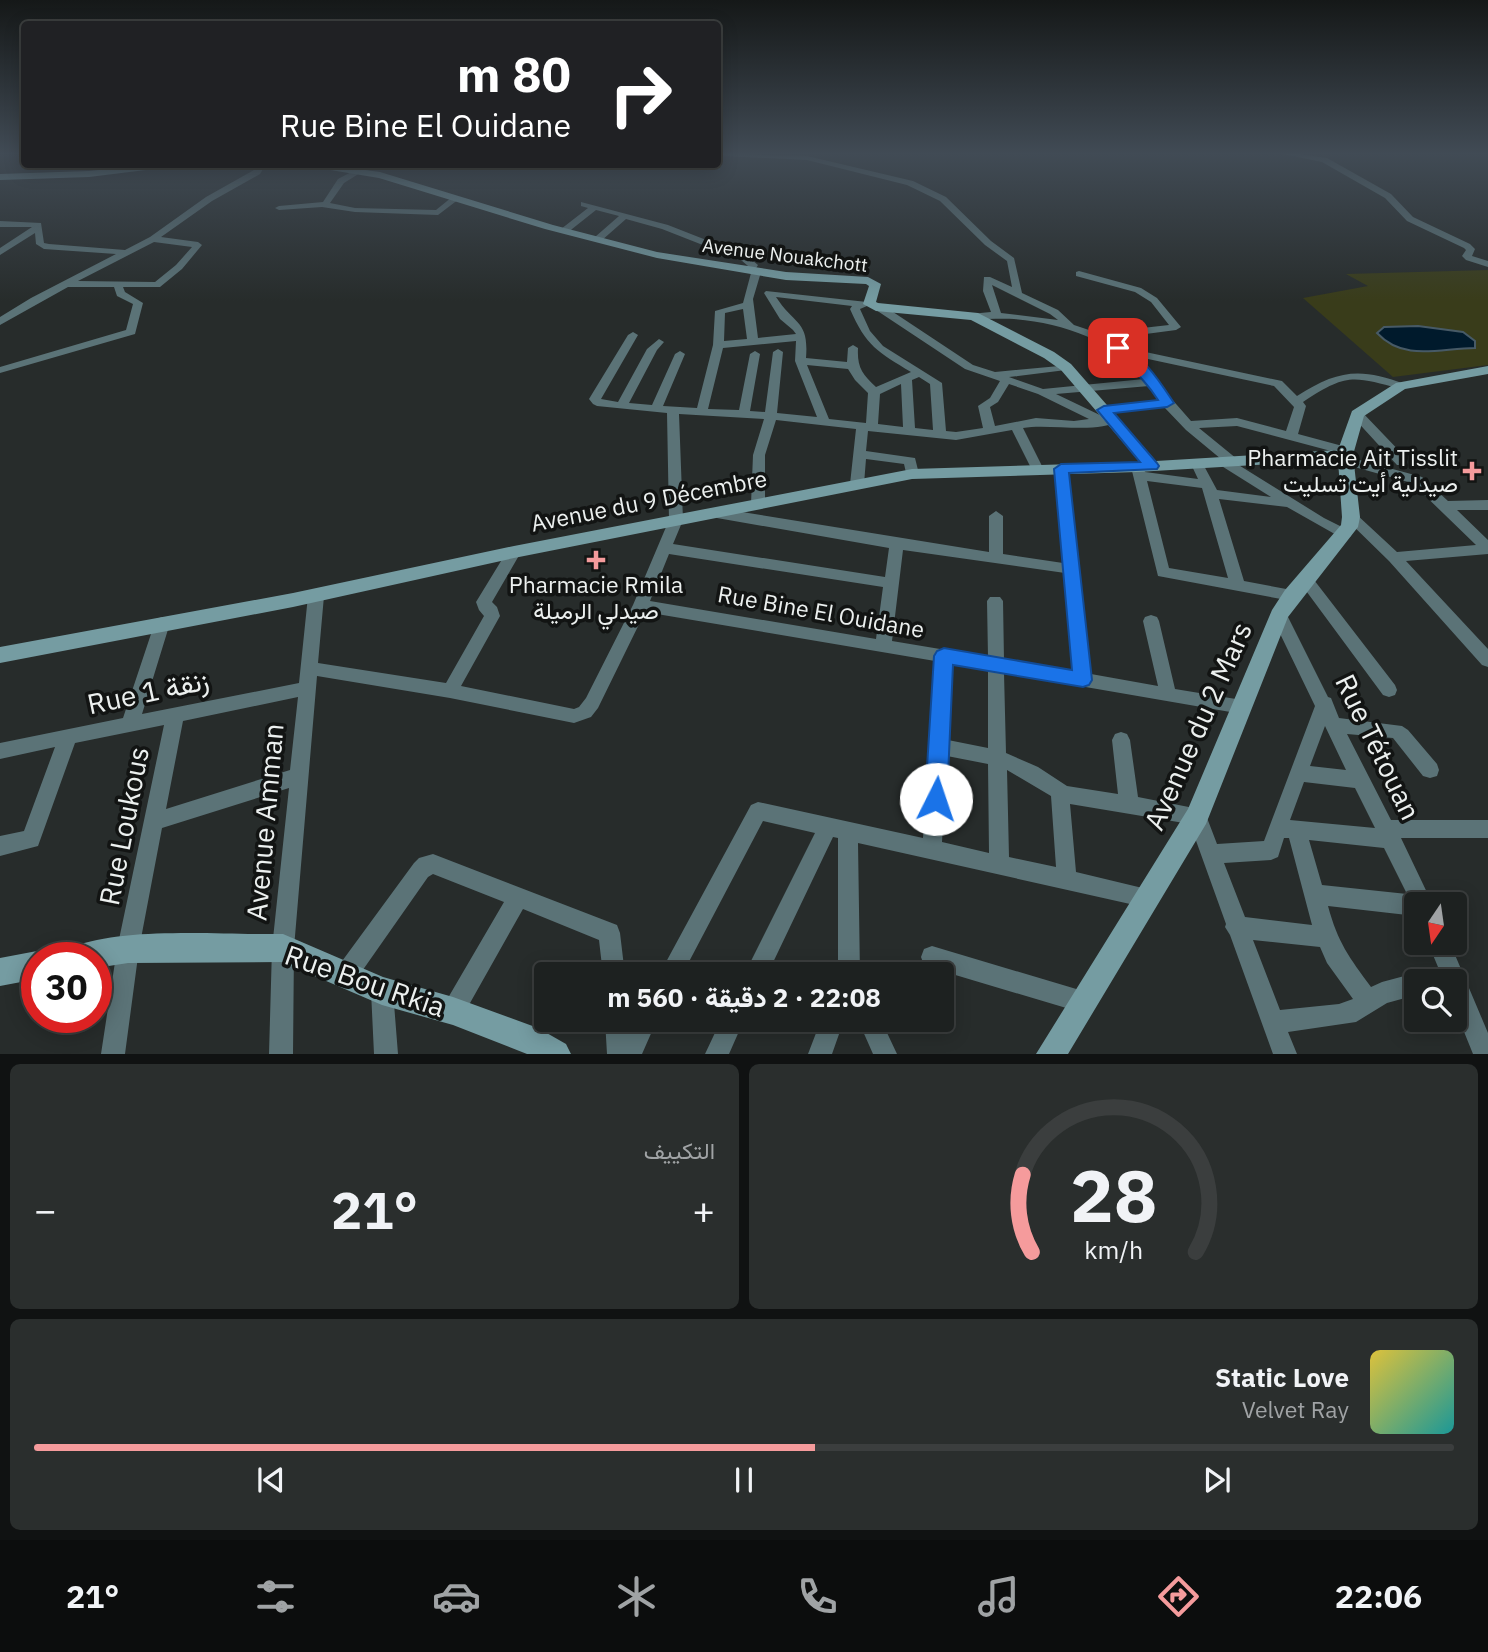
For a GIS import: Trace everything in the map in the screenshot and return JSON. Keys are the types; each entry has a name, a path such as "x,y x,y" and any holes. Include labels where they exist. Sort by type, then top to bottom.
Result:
{"street":[{"path":"0,322 34,300 153,239 203,203"},
{"path":"279,208 308,203"},
{"path":"334,203 350,210 438,213 450,203"},
{"name":"Avenue Nouakchott","path":"469,203 657,254 752,272 868,281 875,284 869,305"},
{"path":"948,203 988,243 1010,260 1017,296"},
{"path":"1394,203 1410,219 1467,246 1471,249 1467,256 1469,258 1488,264"},
{"path":"583,204 665,227 744,258 753,265 747,299 754,348 744,414"},
{"path":"564,231 594,207"},
{"path":"598,239 624,216"},
{"path":"0,224 38,227"},
{"path":"38,227 40,244 47,247 124,252"},
{"path":"0,252 38,227"},
{"path":"64,284 160,284 180,267 198,246 153,239"},
{"path":"1079,274 1138,290 1154,300 1176,327 1094,337"},
{"path":"997,314 988,291 987,279 1054,312 1075,329"},
{"path":"0,370 131,332 138,303 120,294 118,285"},
{"path":"769,293 784,317 797,328 802,337 800,361 825,423"},
{"path":"702,410 718,345 720,312 747,299 769,293 974,316 997,314 1037,320 1075,329 1118,348 1153,382 1167,403 1229,462 1291,504"},
{"path":"869,305 856,313 869,337 887,354 936,383 940,435"},
{"path":"869,305 969,367 1106,417"},
{"path":"974,316 1049,355 1066,367 1106,417 1143,470 1163,572 1238,585 1299,587 1389,690"},
{"path":"633,335 595,399 597,402 656,409 771,416 940,435 968,435 1036,422 1074,425 1167,403"},
{"path":"718,345 754,348 802,337"},
{"path":"622,406 652,349 659,342"},
{"path":"853,348 852,366 857,379 874,392"},
{"path":"1118,348 1278,383 1297,401 1300,408 1291,436"},
{"path":"758,504 759,455 771,416 778,352"},
{"path":"656,409 680,354"},
{"path":"800,361 852,366"},
{"path":"989,376 1066,367"},
{"path":"1348,526 1345,457 1356,414 1401,386 1488,370"},
{"path":"874,392 920,373"},
{"path":"1297,401 1328,380 1338,377 1366,375 1401,386"},
{"path":"906,378 909,432"},
{"path":"990,431 984,405 994,400 1006,380"},
{"path":"1042,392 1153,382"},
{"path":"857,484 859,454 874,392"},
{"path":"309,668 450,691 574,716 584,712 592,703 641,605 676,520 673,409"},
{"path":"1356,414 1402,462"},
{"path":"1190,425 1237,422 1291,436 1345,457 1418,480 1488,549"},
{"path":"1016,426 1037,468"},
{"path":"859,454 910,461 912,474"},
{"name":"Avenue du 9 Décembre","path":"0,655 316,596 514,552 912,474 1037,468 1143,470 1197,464 1345,457"},
{"path":"1197,464 1210,489 1238,585"},
{"path":"1061,469 1083,680"},
{"path":"1143,470 1210,489 1291,504 1348,526 1394,557 1488,660"},
{"path":"1446,506 1488,505"},
{"path":"717,513 897,544 1071,569"},
{"path":"996,516 996,558"},
{"name":"Avenue du 2 Mars","path":"1051,1054 1197,816 1279,615 1348,526"},
{"path":"883,646 897,544"},
{"path":"666,548 891,583"},
{"path":"1394,557 1488,549"},
{"path":"450,691 492,616 492,611 484,606 484,602 514,552"},
{"name":"Avenue Amman","path":"281,1054 283,948 316,596"},
{"path":"995,601 999,865"},
{"name":"Rue Bine El Ouidane","path":"641,605 1242,706"},
{"name":"Rue Tétouan","path":"1279,615 1417,892"},
{"path":"1151,621 1168,694"},
{"path":"130,724 162,623"},
{"path":"932,850 944,656"},
{"name":"Rue 1 زنقة","path":"0,751 307,688"},
{"path":"1210,854 1271,850 1287,829 1298,773 1325,704"},
{"name":"Rue Loukous","path":"113,1054 128,949 176,715"},
{"path":"1335,725 1396,731 1430,770"},
{"path":"0,846 31,839 68,737"},
{"path":"1121,740 1129,803"},
{"path":"939,747 997,756 1027,768 1063,793 1197,816 1285,1054"},
{"path":"1298,773 1362,780"},
{"path":"153,822 299,776"},
{"path":"1063,793 1060,796 1067,880"},
{"path":"677,962 758,811 1148,898"},
{"path":"762,962 838,829"},
{"path":"838,829 848,962"},
{"path":"1287,829 1388,834 1488,829"},
{"path":"1287,829 1314,894 1326,937 1335,956 1369,1003"},
{"path":"345,976 426,865 433,864 609,933 612,962"},
{"path":"1314,894 1404,905"},
{"path":"453,1011 518,897"},
{"path":"1236,927 1326,937"},
{"name":"Rue Bou Rkia","path":"112,952 128,949 283,948 382,991 453,1011 542,1050"},
{"path":"932,957 1083,1002"},
{"path":"0,972 21,968"},
{"path":"1272,1022 1356,1011 1382,993 1404,987"},
{"path":"382,991 386,1054"},
{"path":"1467,1011 1485,1054"},
{"path":"618,1032 619,1054"},
{"path":"628,1054 640,1032"},
{"path":"716,1054 727,1032"},
{"path":"820,1054 828,1032"},
{"path":"875,1032 885,1054"}],"green space":[{"path":"1488,270 1488,365 1393,377 1303,298 1368,286 1346,274"}],"water":[{"path":"1418,326 1463,332 1475,341 1475,348 1411,350 1399,348 1377,333 1384,327"}],"place":[{"name":"Pharmacie Ait Tisslit صيدلية أيت تسليت","path":"1472,471"},
{"name":"Pharmacie Rmila صيدلي الرميلة","path":"596,560"}],"route":[{"path":"936,799 944,656 1083,680 1061,469 1152,466 1104,410 1167,403 1153,382 1118,348"}]}
